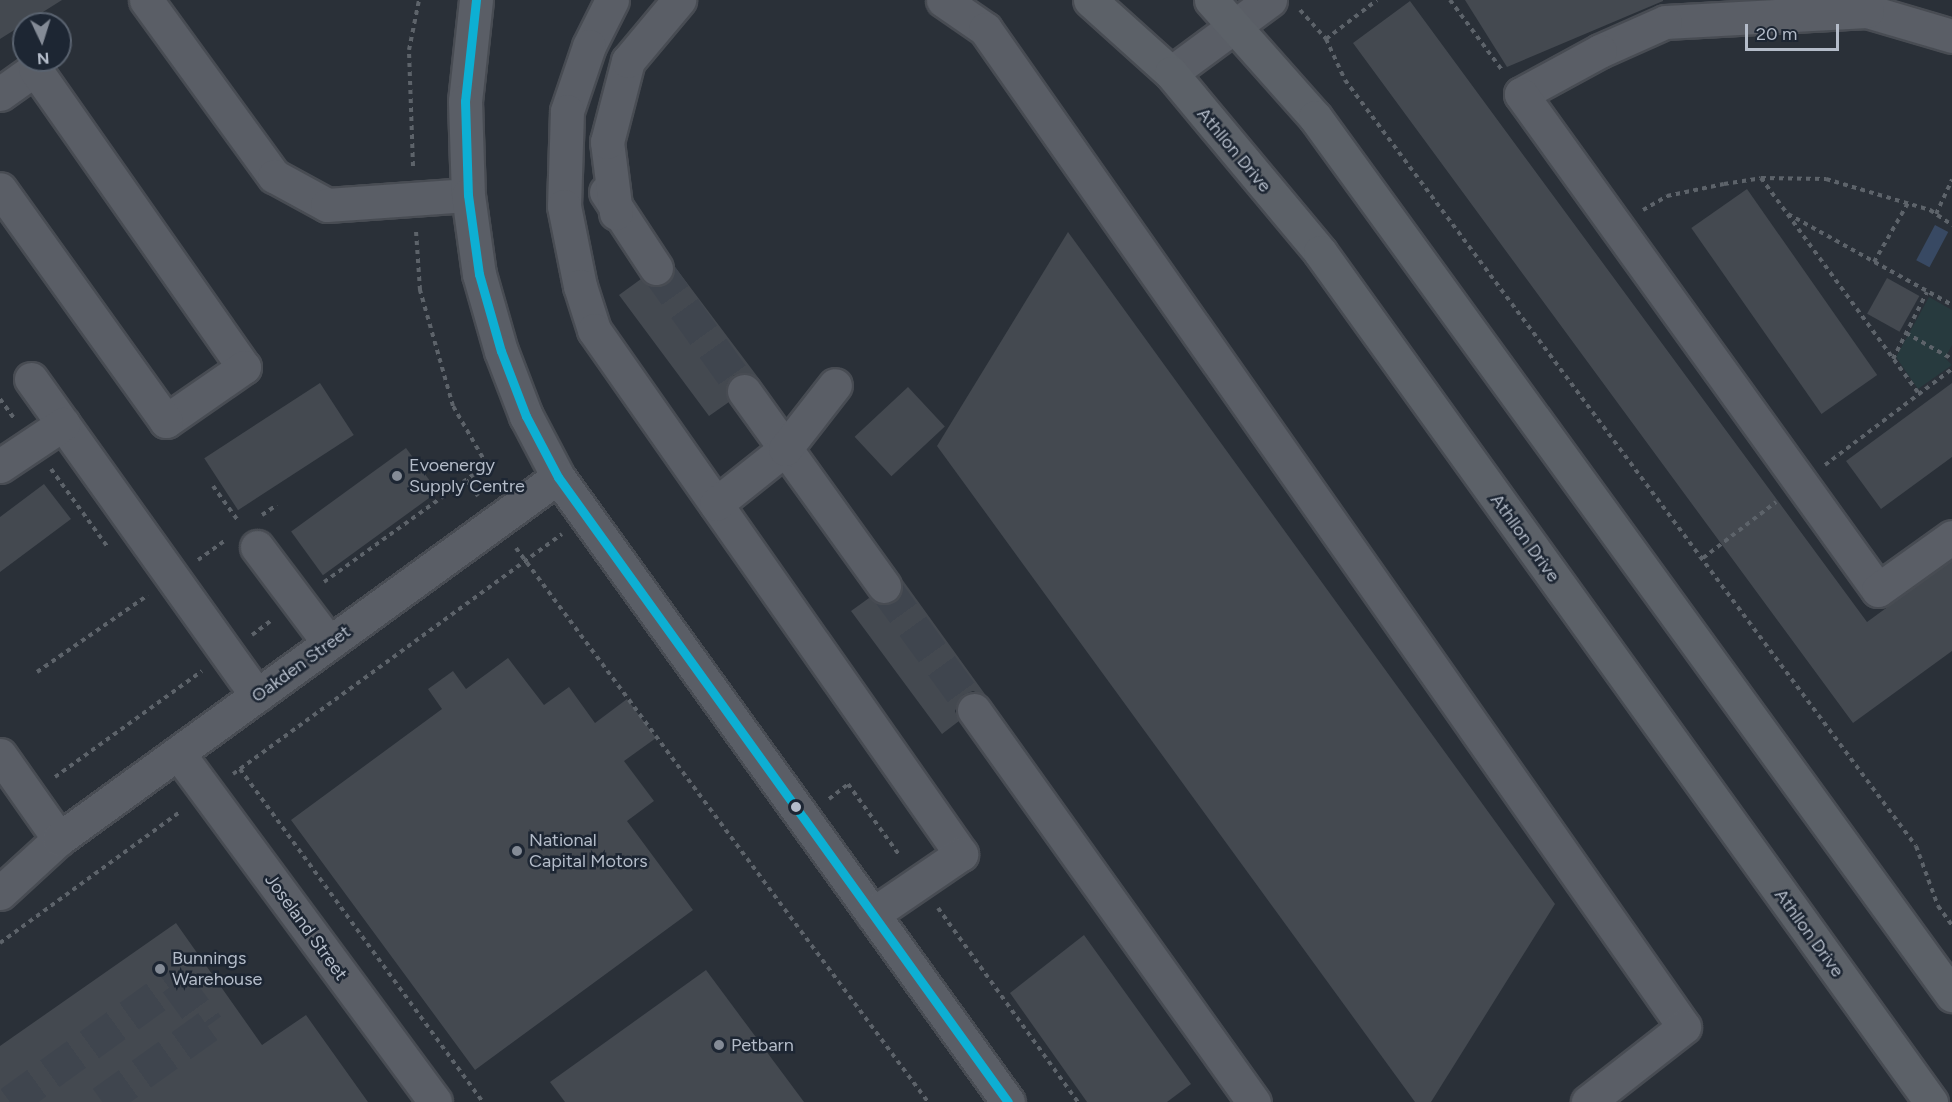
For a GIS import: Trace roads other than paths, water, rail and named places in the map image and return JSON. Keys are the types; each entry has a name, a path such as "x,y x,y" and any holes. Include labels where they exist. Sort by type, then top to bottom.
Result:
{"main road":[{"name":"Athllon Drive","path":"1090,0 1171,73 1320,252 1931,1102"},
{"path":"1211,0 1237,24 1315,117 1952,995"}],"street":[{"path":"146,0 274,176 327,205 468,195"},
{"path":"476,0 465,101 468,195 479,274 501,351 526,416 558,477 1008,1102"},
{"path":"612,0 589,46 567,111 564,206 580,286 594,330 961,854 873,914"},
{"path":"616,213 607,142 628,61 680,0"},
{"path":"943,0 985,29 1684,1027 1588,1102"},
{"path":"1171,73 1237,24 1284,4"},
{"path":"1952,36 1867,11 1665,22 1600,51 1521,94 1878,590 1952,537"},
{"path":"0,94 35,69 244,367 166,421 0,189"},
{"path":"567,111 616,213 656,268"},
{"path":"31,379 257,696"},
{"path":"716,504 785,448 835,385"},
{"path":"744,391 884,586"},
{"path":"0,466 63,424"},
{"name":"Oakden Street","path":"0,893 52,844 558,477"},
{"path":"257,547 329,644"},
{"path":"974,710 1254,1102"},
{"name":"Joseland Street","path":"178,753 435,1102"},
{"path":"0,755 52,844"},
{"name":"Oakden Street","path":"0,872 52,844"}],"water":[{"path":"1935,225 1948,232 1929,267 1916,260"}],"tunnel":[{"path":"656,268 744,391"},
{"path":"884,586 974,710"},
{"path":"10,1102 176,982 208,1026 102,1102"}],"place":[{"name":"Evoenergy Supply Centre","path":"397,476"},
{"name":"National Capital Motors","path":"517,851"},
{"name":"Bunnings Warehouse","path":"160,969"},
{"name":"Petbarn","path":"719,1045"}]}
